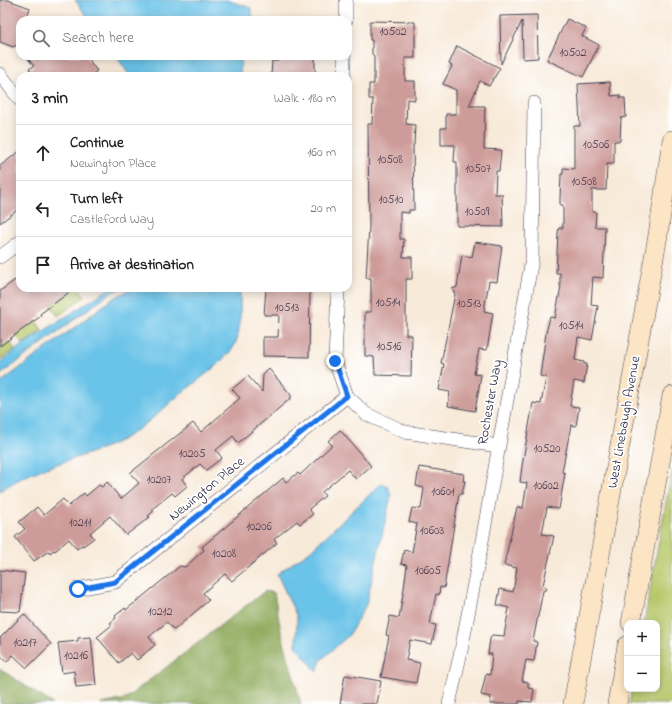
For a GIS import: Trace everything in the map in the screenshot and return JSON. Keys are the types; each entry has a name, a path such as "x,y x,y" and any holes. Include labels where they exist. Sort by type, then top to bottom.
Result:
{"main road":[{"name":"West Linebaugh Avenue","path":"573,704 658,235 672,140"},
{"path":"632,620 672,396"},
{"path":"617,704 625,656"}],"street":[{"path":"346,0 346,16"},
{"path":"344,60 344,72"},
{"path":"0,74 16,95"},
{"name":"Rochester Way","path":"449,704 462,648 532,259 534,103"},
{"path":"0,257 16,245"},
{"path":"338,292 335,361 347,396 366,414 404,432 498,446"},
{"name":"Newington Place","path":"78,589 115,582 347,396"}],"green space":[{"path":"70,292 82,292 85,296 58,316 51,306"},
{"path":"36,321 42,330 23,344 16,335"},
{"path":"9,341 15,349 0,360 0,348"},
{"path":"672,469 672,704 629,704 631,692 660,692 660,620 645,620"},
{"path":"265,591 274,593 281,631 301,704 102,704 125,699"},
{"path":"0,669 53,704 0,704"}],"water":[{"path":"75,0 227,0 251,8 252,16 87,16"},
{"path":"119,60 241,60 240,72 127,72"},
{"path":"104,292 113,292 0,375 0,363 22,345"},
{"path":"125,292 240,292 239,328 236,342 233,348 222,360 134,433 117,442 87,454 28,475 0,491 0,383 111,300"},
{"path":"381,484 388,487 391,496 366,605 349,635 321,660 317,672 296,646 297,617 277,574 310,551"}],"building":[{"path":"0,0 8,0 30,8 27,16 16,16 16,46 13,47 0,42"},
{"path":"537,15 538,58 523,59 522,21 501,64 500,16"},
{"path":"567,19 586,28 582,36 599,45 583,77 547,60"},
{"path":"370,21 415,22 415,58 405,58 405,81 415,81 415,100 407,99 406,124 415,125 413,145 414,210 409,210 409,213 400,212 400,239 404,239 403,257 412,257 412,279 406,279 406,335 412,335 411,376 375,375 374,357 365,356 365,312 371,312 371,278 366,278 369,227 368,124 372,124 373,99 369,99 369,84 374,84 374,56 372,54 372,40 370,40"},
{"path":"457,46 500,68 489,86 480,81 469,106 485,106 484,149 501,150 499,171 496,171 495,194 502,194 503,227 457,226 457,162 454,162 455,145 441,145 441,128 446,128 446,114 456,114 456,90 443,84 452,66 449,64"},
{"path":"29,60 89,60 97,71 31,72 29,69 34,66"},
{"path":"315,60 315,72 271,72 272,61"},
{"path":"610,82 611,96 620,95 620,98 625,98 626,117 621,118 620,141 614,141 614,164 607,164 606,190 592,190 592,212 596,212 595,227 605,227 603,278 593,277 591,305 598,306 592,340 578,337 575,360 587,364 584,383 574,381 570,406 579,407 576,426 571,425 562,472 565,473 559,509 547,507 542,534 554,536 543,585 547,589 543,591 533,641 537,642 534,661 526,660 522,681 528,682 528,688 534,689 532,702 519,701 519,704 490,704 491,697 481,695 486,674 490,675 492,654 488,654 490,639 492,635 504,636 509,608 497,605 500,589 513,592 517,568 504,565 517,507 523,508 527,483 520,482 522,466 533,403 541,404 546,377 540,376 546,333 550,317 555,318 561,286 560,273 556,273 558,233 559,228 563,228 563,205 560,205 561,174 563,174 563,168 574,169 574,126 580,126 578,84"},
{"path":"16,154 16,211 0,223 0,166"},
{"path":"475,242 502,246 497,282 489,281 484,311 493,313 487,350 479,349 474,374 481,375 475,411 448,406 450,392 439,390 444,364 441,363 455,294 452,289 457,287 462,255 472,257"},
{"path":"15,280 16,292 70,292 40,314 41,316 0,346 0,291"},
{"path":"266,292 310,292 309,357 263,356 263,337 278,337 279,315 264,315"},
{"path":"269,369 291,395 291,398 238,443 233,436 216,450 222,458 206,470 200,464 182,479 187,486 175,496 172,493 152,509 154,511 148,516 150,517 126,535 110,516 90,533 94,538 83,546 82,545 77,549 69,539 55,551 54,550 50,553 49,551 34,561 15,537 25,529 19,522 37,507 44,515 63,499 69,506 84,493 86,496 99,485 102,487 107,482 121,499 139,483 130,473 193,423 201,432 240,398 232,389 248,376 262,392 263,375"},
{"path":"340,430 371,466 356,479 348,470 322,492 325,496 309,509 313,514 300,524 297,521 274,539 277,543 232,581 225,574 203,593 209,600 174,630 167,622 149,637 155,645 137,660 131,653 119,663 97,637 112,625 110,623 116,618 115,616 125,608 126,610 180,566 185,567 204,550 202,547 283,478 286,482 298,473 300,475 332,445 328,441"},
{"path":"419,467 464,474 463,481 465,481 462,494 459,494 444,588 440,587 439,595 436,594 430,624 436,625 432,644 410,640 406,660 420,663 416,683 381,677 389,636 386,635 390,616 399,618 407,565 401,564 404,550 412,552 417,524 409,522 412,508 421,509 424,488 416,486"},
{"path":"0,570 25,573 20,612 0,611"},
{"path":"24,614 51,644 27,668 13,655 7,662 0,655 0,638"},
{"path":"91,637 96,685 76,687 74,671 62,673 58,643 78,641 78,638"},
{"path":"345,675 381,681 377,704 340,704"}],"route":[{"path":"78,589 115,582 347,396 335,361"}]}
